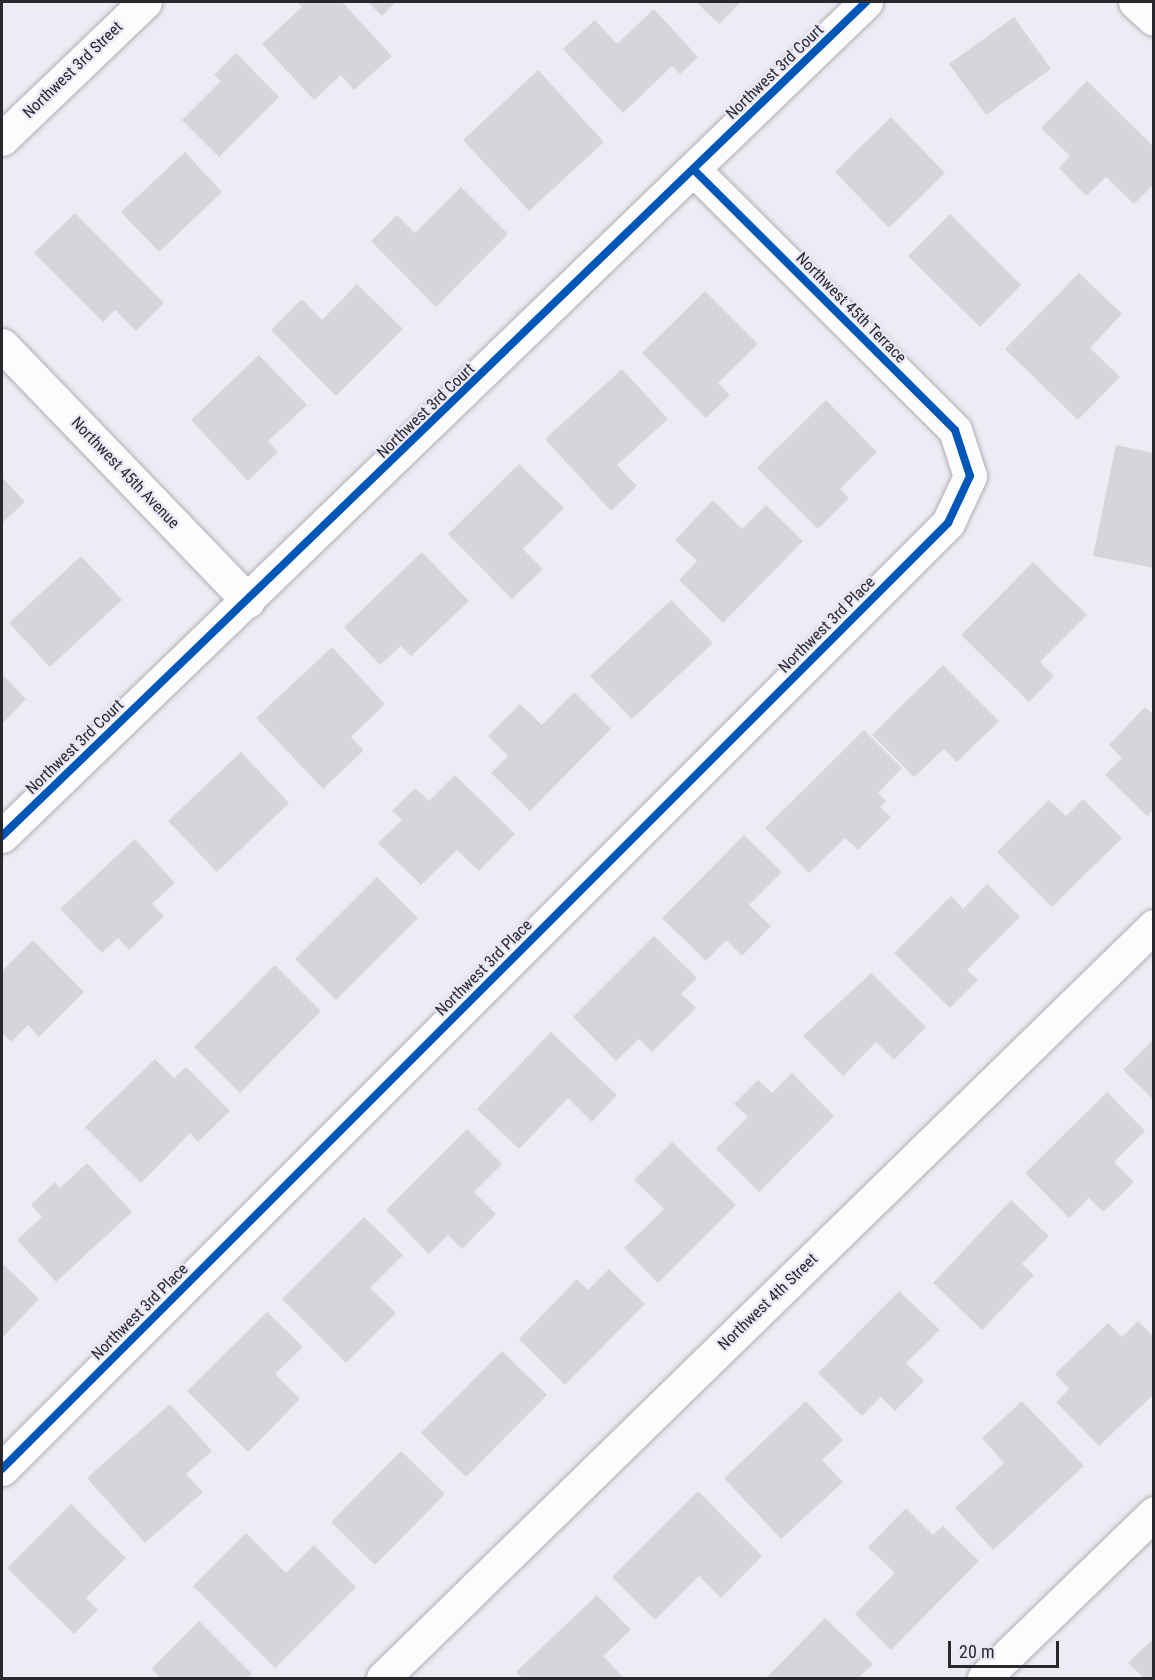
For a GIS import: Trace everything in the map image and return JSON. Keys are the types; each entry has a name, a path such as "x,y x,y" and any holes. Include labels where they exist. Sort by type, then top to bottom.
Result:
{"street":[{"name":"Northwest 3rd Street","path":"2,139 145,2"},
{"name":"Northwest 3rd Court","path":"2,837 866,2"},
{"path":"1135,2 1154,19"},
{"name":"Northwest 45th Terrace","path":"694,170 955,430 970,476"},
{"name":"Northwest 45th Avenue","path":"2,345 248,601"},
{"name":"Northwest 3rd Place","path":"2,1469 948,523 970,476"},
{"name":"Northwest 4th Street","path":"383,1678 1154,926"},
{"path":"984,1678 1154,1514"}],"building":[{"path":"297,2 342,2 392,56 354,90 341,75 314,100 262,44 302,7"},
{"path":"368,2 396,2 382,16"},
{"path":"696,2 741,2 719,24"},
{"path":"654,9 698,57 680,74 672,66 623,113 563,49 595,20 617,44"},
{"path":"1014,17 1051,69 986,115 949,64"},
{"path":"236,53 279,97 219,157 182,120 221,81 214,75"},
{"path":"538,70 604,142 529,211 463,140"},
{"path":"1087,81 1154,147 1154,184 1134,204 1106,177 1086,196 1059,168 1070,156 1041,128"},
{"path":"891,117 945,173 889,228 835,172"},
{"path":"185,152 222,192 159,252 121,212"},
{"path":"461,187 508,234 436,307 371,241 397,215 415,233"},
{"path":"75,213 164,303 136,331 115,310 103,322 34,253"},
{"path":"950,214 1021,285 980,327 908,256"},
{"path":"1079,273 1122,314 1090,348 1120,377 1078,420 1005,349"},
{"path":"357,284 403,329 336,396 271,330 302,299 322,320"},
{"path":"705,291 758,344 718,383 730,395 706,418 642,353"},
{"path":"259,355 307,405 268,441 278,452 248,481 191,420"},
{"path":"622,369 668,419 617,465 637,486 611,511 545,439"},
{"path":"826,400 877,452 840,489 849,498 818,529 757,468"},
{"path":"1116,445 1154,453 1154,568 1093,556"},
{"path":"519,464 564,508 523,549 543,569 512,599 448,534"},
{"path":"2,477 25,502 2,523"},
{"path":"713,500 742,529 766,505 803,541 723,623 679,580 697,561 675,540"},
{"path":"422,552 469,601 411,656 401,646 380,665 344,627"},
{"path":"81,556 122,600 50,667 9,623"},
{"path":"1033,562 1087,615 1040,662 1054,676 1029,702 961,635"},
{"path":"671,600 713,643 632,719 590,676"},
{"path":"332,647 385,704 351,737 364,750 323,789 256,718"},
{"path":"943,665 999,721 957,762 944,749 914,777 872,735"},
{"path":"2,674 26,699 2,724"},
{"path":"574,692 611,729 530,811 491,773 508,756 488,736 520,704 542,725"},
{"path":"1145,707 1154,715 1154,809 1147,816 1105,775 1122,758 1109,745"},
{"path":"864,730 902,768 878,793 886,801 880,807 891,817 858,850 845,838 809,873 765,828"},
{"path":"241,752 289,803 217,872 168,821"},
{"path":"455,775 515,834 479,871 457,850 421,885 378,843 402,820 392,811 415,788 429,801"},
{"path":"1083,799 1122,838 1052,907 997,852 1049,800 1066,816"},
{"path":"744,835 782,872 749,905 771,926 742,956 726,940 706,961 662,918"},
{"path":"135,839 175,883 152,904 164,916 129,950 118,938 102,953 60,909"},
{"path":"377,877 418,918 336,1000 295,959"},
{"path":"987,884 1020,917 967,970 978,980 950,1008 894,953 951,896 963,909"},
{"path":"654,936 697,978 681,994 696,1008 652,1052 639,1039 616,1061 573,1017"},
{"path":"33,940 84,992 39,1037 28,1025 11,1042 2,1032 2,971"},
{"path":"275,965 321,1011 240,1093 194,1047"},
{"path":"871,973 926,1027 894,1060 876,1042 843,1076 803,1036"},
{"path":"551,1032 617,1095 592,1122 568,1098 519,1149 477,1109"},
{"path":"1154,1039 1154,1100 1123,1070"},
{"path":"155,1059 174,1078 186,1067 230,1111 198,1142 190,1133 141,1183 85,1127"},
{"path":"792,1073 834,1116 759,1192 716,1149 748,1117 734,1104 758,1080 772,1093"},
{"path":"1107,1092 1145,1131 1114,1162 1134,1182 1103,1212 1089,1198 1069,1218 1025,1173"},
{"path":"467,1129 502,1164 474,1192 496,1214 462,1249 448,1235 429,1254 386,1210"},
{"path":"672,1142 736,1205 658,1283 624,1248 664,1209 634,1180"},
{"path":"87,1163 132,1212 56,1282 17,1240 42,1217 31,1205 55,1182 60,1188"},
{"path":"1011,1200 1049,1236 1022,1264 1034,1275 982,1330 933,1283"},
{"path":"364,1217 403,1255 370,1288 396,1313 346,1363 282,1299"},
{"path":"2,1263 39,1299 2,1338"},
{"path":"609,1269 645,1304 565,1385 519,1339 577,1279 588,1290"},
{"path":"899,1291 940,1330 906,1363 924,1381 895,1411 881,1397 862,1416 818,1373"},
{"path":"267,1312 303,1347 275,1374 300,1399 248,1452 187,1391"},
{"path":"1138,1321 1154,1337 1154,1394 1099,1446 1056,1402 1069,1389 1055,1374 1108,1323 1122,1337"},
{"path":"502,1351 547,1395 466,1477 421,1433"},
{"path":"806,1401 843,1440 822,1460 843,1482 781,1539 724,1478"},
{"path":"1022,1401 1084,1466 993,1550 955,1508 1004,1463 982,1438"},
{"path":"170,1404 212,1451 186,1474 203,1492 145,1543 87,1478"},
{"path":"401,1451 445,1494 375,1565 331,1522"},
{"path":"698,1491 762,1556 721,1598 699,1576 655,1620 612,1577"},
{"path":"71,1504 126,1558 86,1598 98,1610 74,1634 7,1568"},
{"path":"906,1508 933,1535 943,1526 979,1561 891,1650 855,1614 895,1573 868,1547"},
{"path":"246,1533 286,1573 314,1545 356,1587 275,1668 193,1586"},
{"path":"597,1595 631,1630 603,1656 624,1678 522,1678 516,1672"},
{"path":"825,1618 873,1664 858,1678 766,1678"},
{"path":"199,1621 252,1674 248,1678 161,1678 151,1669"},
{"path":"1154,1638 1154,1678 1144,1678 1128,1663"}],"cycle path":[{"path":"2,836 866,2"},
{"path":"2,1469 948,523 970,476 955,430 694,170"}]}
